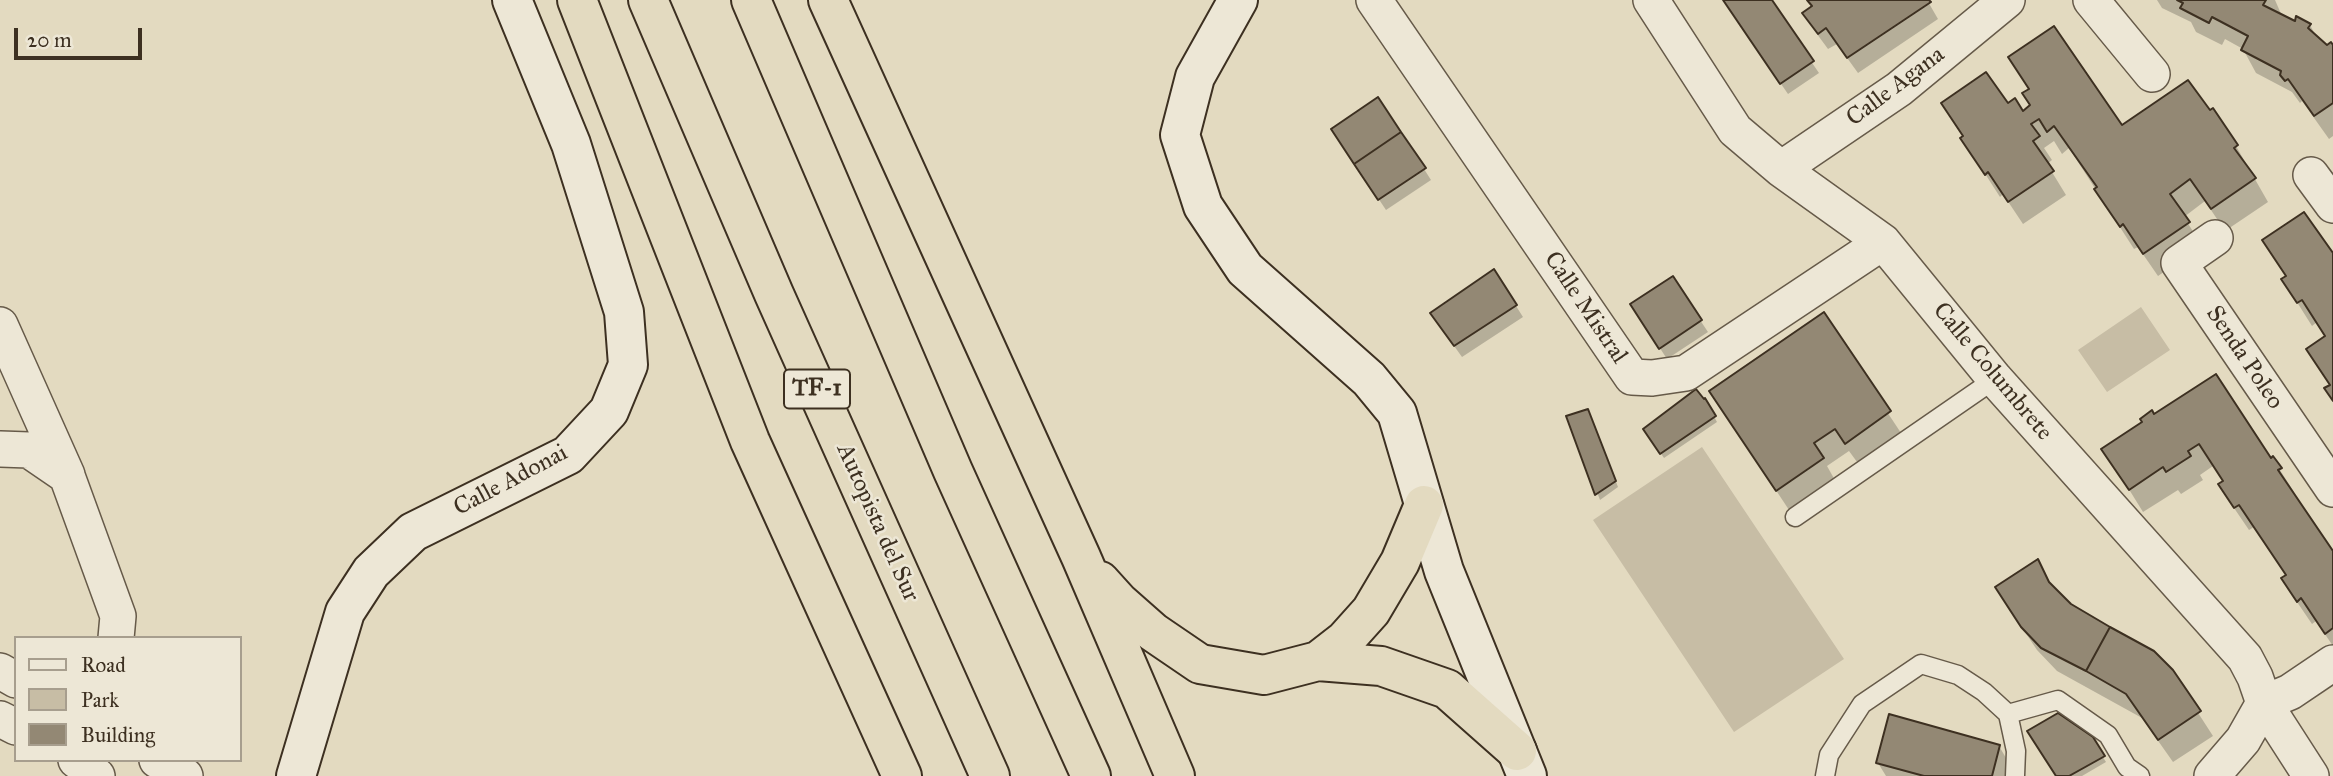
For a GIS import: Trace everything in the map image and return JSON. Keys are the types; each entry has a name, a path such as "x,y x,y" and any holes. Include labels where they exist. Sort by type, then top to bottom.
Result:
{"highway":[{"path":"577,0 750,441 902,776"},
{"name":"Autopista del Sur","path":"648,0 774,293 990,776"},
{"path":"751,0 948,458 1091,776"},
{"path":"828,0 1081,558 1175,776"},
{"path":"1318,661 1345,640 1371,611 1400,562 1424,505"},
{"path":"1081,558 1127,610 1153,632 1200,664 1264,675 1318,661 1381,666 1447,689 1522,764"}],"street":[{"name":"Calle Adonai","path":"296,776 345,612 371,572 413,533 568,455 609,411 628,365 624,312 571,144 512,0"},
{"path":"1238,0 1195,77 1180,135 1203,206 1245,270 1369,379 1397,413 1444,571 1522,764"},
{"name":"Calle Mistral","path":"1374,0 1632,377 1653,378 1686,373 1883,242"},
{"name":"Calle Columbrete","path":"1651,0 1735,130 1781,169 1883,242 1995,379 2245,658 2264,703 2312,776"},
{"name":"Calle Agana","path":"1781,169 1899,89 2007,0"},
{"path":"2091,0 2152,74"},
{"path":"2311,175 2333,205"},
{"name":"Senda Poleo","path":"2215,238 2179,263 2333,489"},
{"path":"2,342 67,477 118,617 116,636"},
{"path":"0,449 29,450 67,477"},
{"path":"2212,776 2244,740 2264,703 2290,692 2333,663"},
{"path":"2244,740 2258,743 2268,749 2303,776"},
{"path":"79,762 97,776"},
{"path":"160,762 185,776"}],"lane":[{"path":"1795,517 1995,379"},
{"path":"1825,776 1829,755 1862,704 1922,664 1958,675 1984,692 2008,714 2016,751 2015,776"},
{"path":"2008,714 2058,700 2108,735 2127,767 2140,776"}],"green space":[{"path":"2141,307 2170,350 2107,392 2078,350"},
{"path":"1702,447 1844,659 1734,732 1593,520"}],"building":[{"path":"1723,0 1772,0 1814,61 1780,84"},
{"path":"1807,0 1931,2 1847,58 1826,28 1818,34 1802,13 1812,6"},
{"path":"2177,0 2266,0 2263,5 2295,21 2296,16 2311,24 2308,28 2327,45 2331,42 2333,45 2333,103 2314,116 2288,79 2285,81 2280,75 2281,71 2241,50 2248,36 2212,17 2209,23 2180,8 2183,3"},
{"path":"2054,26 2122,125 2188,80 2210,110 2213,108 2238,145 2234,148 2256,178 2211,209 2190,179 2170,194 2190,222 2143,254 2123,224 2120,227 2094,189 2097,187 2054,126 2047,132 2039,119 2031,124 2040,136 2033,141 2054,171 2008,202 1988,172 1985,175 1941,103 1986,72 2008,103 2015,98 2023,111 2030,105 2022,93 2029,89 2008,57"},
{"path":"1378,97 1401,132 1354,164 1331,129"},
{"path":"1401,132 1426,168 1378,200 1354,164"},
{"path":"2304,212 2333,253 2333,401 2324,388 2330,385 2306,349 2325,336 2302,300 2297,303 2281,279 2286,276 2262,240"},
{"path":"1494,269 1517,305 1454,346 1430,313"},
{"path":"1673,276 1702,320 1659,349 1630,304"},
{"path":"1824,312 1891,411 1845,444 1835,429 1814,443 1824,458 1776,491 1709,391"},
{"path":"2216,374 2271,458 2273,456 2282,468 2278,470 2333,551 2333,628 2325,634 2301,598 2297,602 2281,578 2286,575 2239,505 2234,508 2218,484 2223,481 2199,444 2188,451 2191,456 2166,472 2163,467 2129,490 2101,449 2142,422 2140,419 2152,410 2154,414"},
{"path":"1696,389 1716,416 1660,454 1643,429"},
{"path":"1588,409 1616,481 1595,495 1566,416"},
{"path":"2038,559 2049,582 2071,604 2110,627 2086,671 2041,648 2021,627 1995,587"},
{"path":"2110,627 2154,651 2173,670 2201,711 2158,740 2126,694 2086,671"},
{"path":"2058,713 2093,737 2105,756 2069,776 2056,776 2027,731"},
{"path":"1889,714 2000,745 1992,776 1924,776 1876,763"}]}
